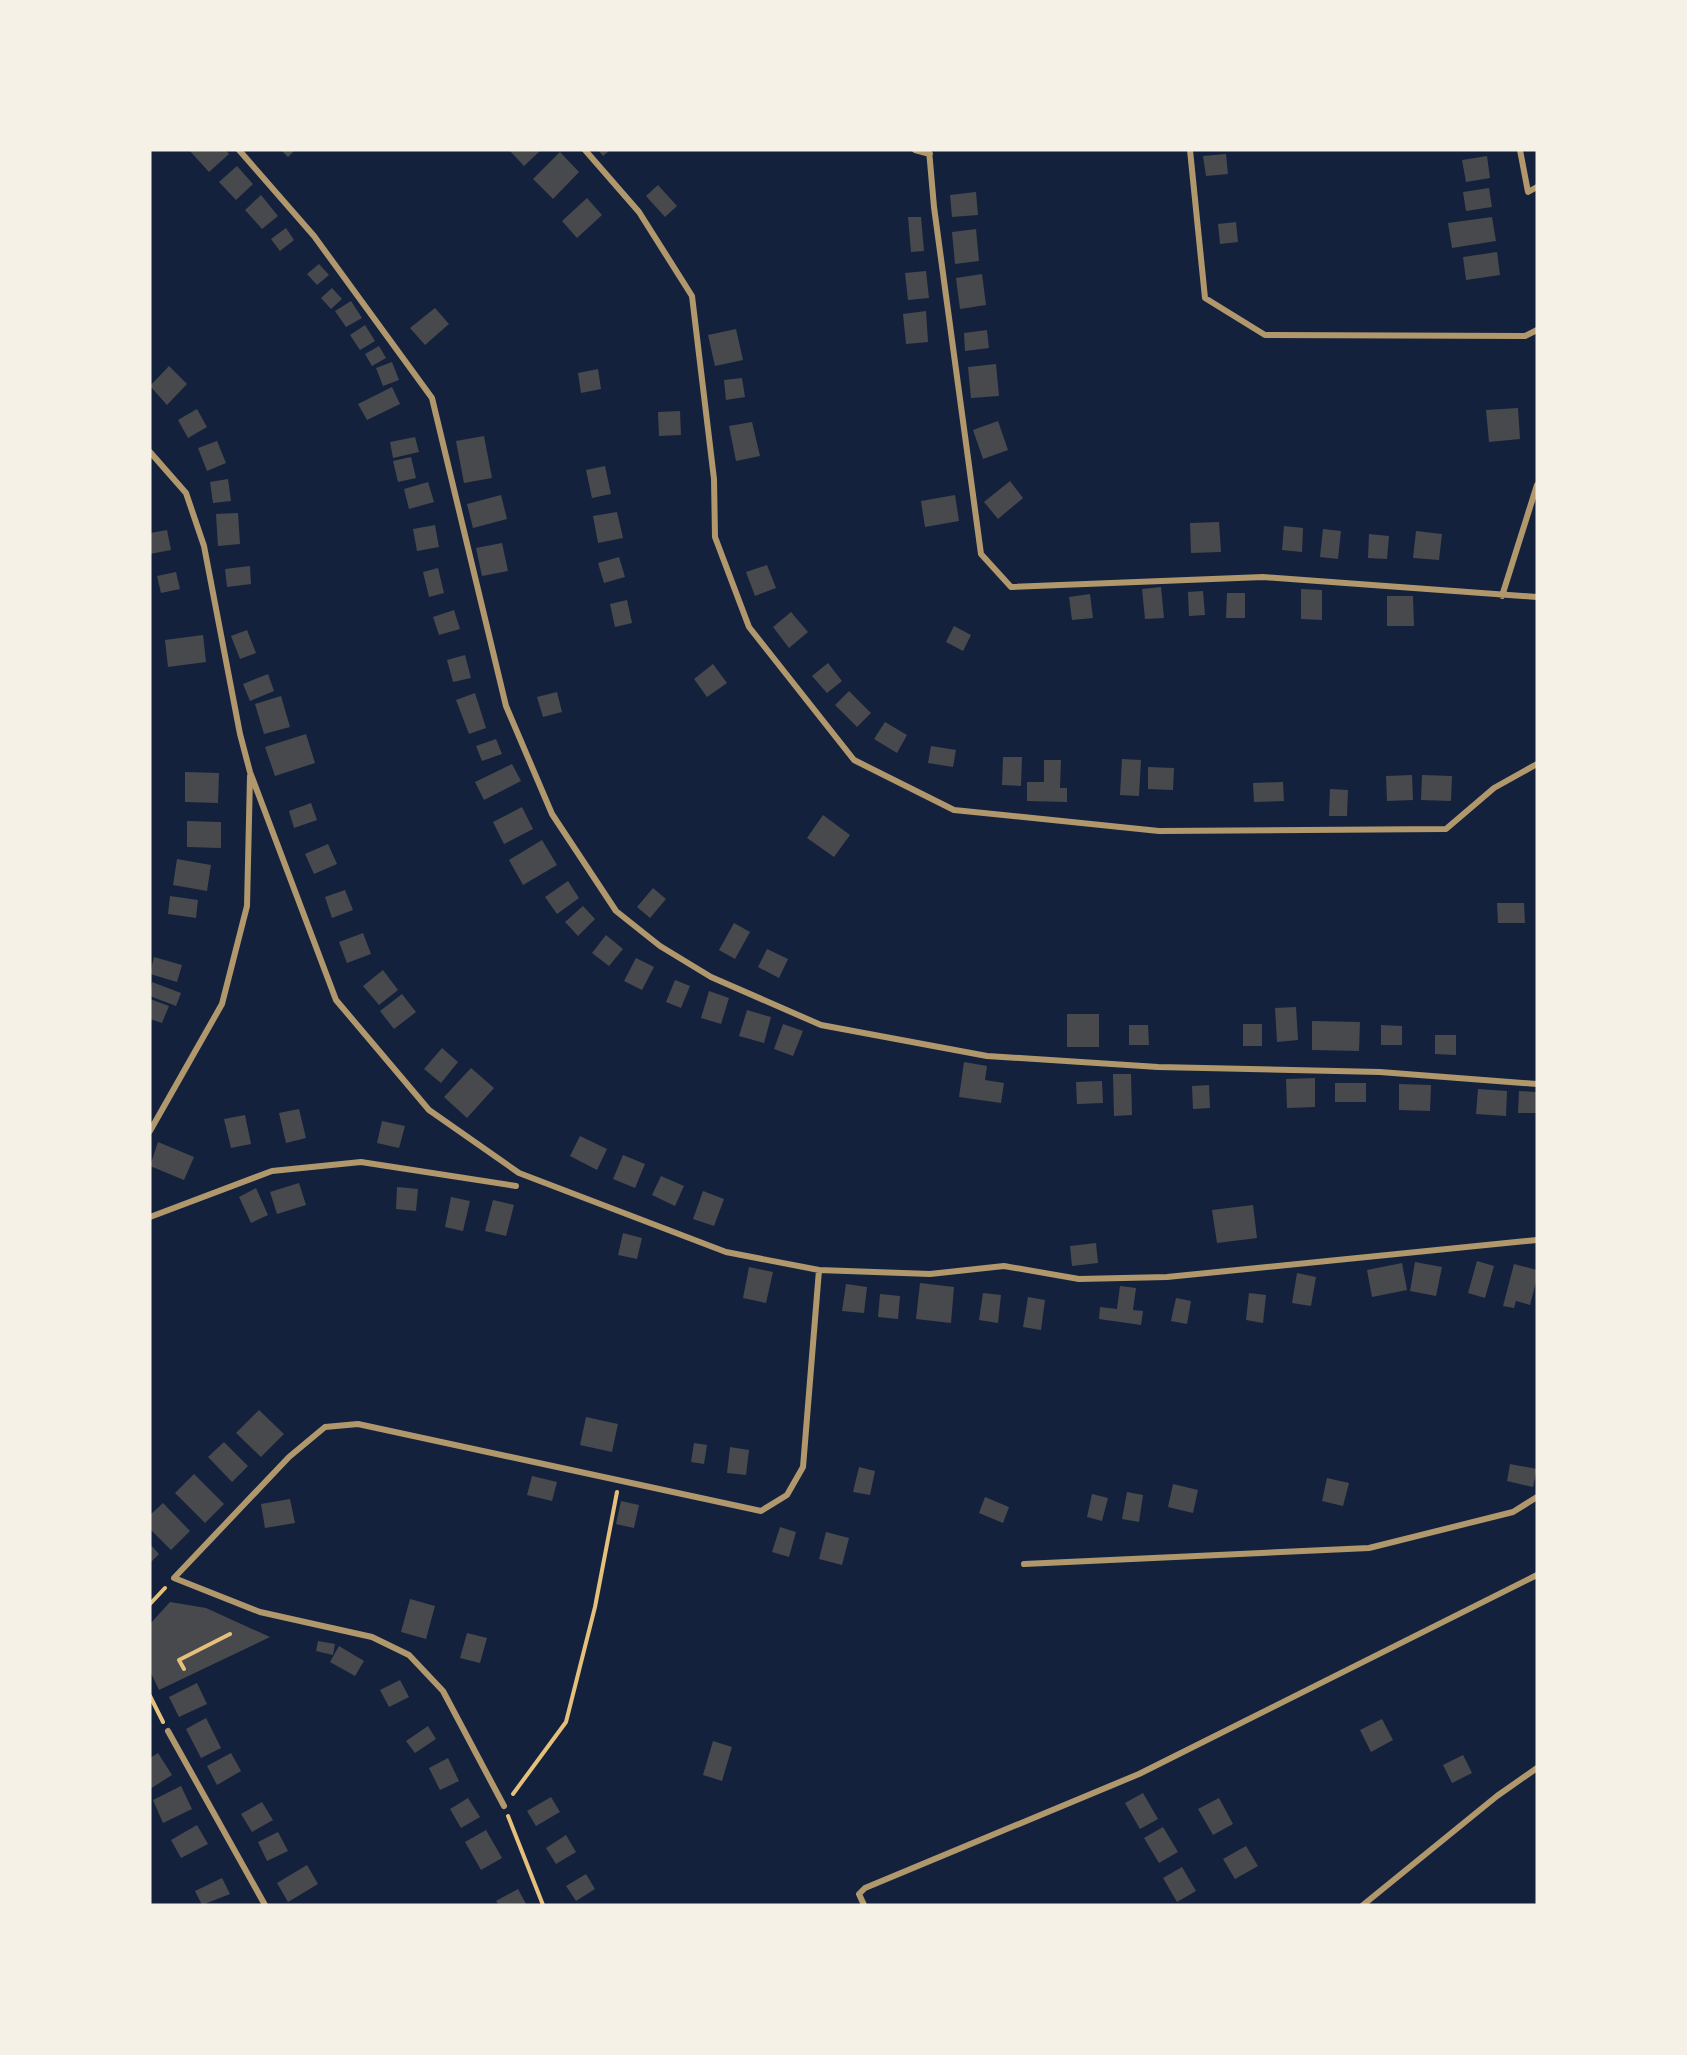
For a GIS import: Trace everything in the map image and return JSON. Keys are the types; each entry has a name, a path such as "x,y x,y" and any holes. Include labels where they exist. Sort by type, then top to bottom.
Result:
{"street":[{"path":"239,150 314,236 432,398 506,706 552,814 616,911 660,946 711,977 821,1025 987,1056 1158,1067 1380,1072 1537,1084"},
{"path":"585,150 639,212 692,296 714,479 716,537 749,627 854,760 954,810 1159,831 1446,829 1494,788 1537,764"},
{"path":"915,150 930,152 934,207 981,555 1011,587 1263,577 1537,597"},
{"path":"1190,150 1205,298 1264,335 1526,336 1537,330"},
{"path":"1520,150 1528,192 1537,187"},
{"path":"150,452 186,493 204,546 240,734 250,772 336,1000 429,1110 519,1173 726,1252 819,1270 930,1274 1004,1266 1079,1279 1167,1277 1537,1240"},
{"path":"1502,596 1537,486"},
{"path":"150,1131 222,1004 247,906 250,772"},
{"path":"150,1217 272,1171 361,1162 516,1186"},
{"path":"504,1806 443,1691 409,1654 372,1637 260,1612 174,1578 281,1465 325,1427 358,1424 761,1511 787,1495 802,1467 819,1270"},
{"path":"1023,1564 1369,1548 1513,1512 1537,1497"},
{"path":"864,1905 859,1894 865,1888 1139,1774 1537,1575"},
{"path":"168,1731 265,1905"},
{"path":"1363,1905 1497,1796 1537,1768"}],"path":[{"path":"543,1905 504,1806 566,1722 595,1607 619,1479"},
{"path":"150,1604 174,1578"},
{"path":"184,1669 179,1660 230,1634"},
{"path":"196,1652 198,1657"},
{"path":"150,1696 168,1731"}],"building":[{"path":"189,150 226,150 229,154 209,172"},
{"path":"281,150 295,150 288,157"},
{"path":"509,150 541,150 524,166"},
{"path":"598,150 610,150 603,156"},
{"path":"560,152 579,172 553,199 533,179"},
{"path":"1226,154 1228,174 1206,176 1203,156"},
{"path":"1487,156 1490,178 1466,182 1462,160"},
{"path":"237,166 253,184 236,200 219,182"},
{"path":"658,185 677,206 665,217 646,196"},
{"path":"1489,188 1492,207 1466,211 1463,192"},
{"path":"976,192 978,215 952,217 950,195"},
{"path":"261,195 278,216 262,229 245,210"},
{"path":"587,198 602,215 577,238 562,221"},
{"path":"908,217 921,217 924,251 911,252"},
{"path":"1492,217 1496,241 1452,248 1448,223"},
{"path":"1236,222 1238,242 1220,244 1218,224"},
{"path":"286,228 294,240 280,251 271,239"},
{"path":"976,229 979,261 955,264 952,232"},
{"path":"1497,252 1500,275 1466,280 1463,257"},
{"path":"319,264 329,275 317,285 307,274"},
{"path":"926,271 929,298 908,300 905,273"},
{"path":"982,274 986,305 960,309 956,278"},
{"path":"332,288 342,299 331,309 321,298"},
{"path":"351,301 362,318 346,327 335,311"},
{"path":"435,308 449,324 425,345 410,328"},
{"path":"926,311 928,342 906,344 903,314"},
{"path":"365,325 375,341 360,350 350,335"},
{"path":"736,329 743,360 715,366 708,335"},
{"path":"987,330 989,348 965,351 964,333"},
{"path":"379,346 386,358 372,366 365,354"},
{"path":"392,362 399,380 383,386 376,368"},
{"path":"996,364 999,396 971,398 968,367"},
{"path":"169,366 187,384 167,405 150,386"},
{"path":"598,369 601,389 581,393 578,373"},
{"path":"742,378 745,397 726,400 724,380"},
{"path":"392,387 400,404 367,420 358,404"},
{"path":"1518,408 1520,439 1489,442 1486,410"},
{"path":"197,409 207,427 188,438 178,420"},
{"path":"680,411 681,435 659,436 658,412"},
{"path":"998,421 1008,450 983,459 973,430"},
{"path":"752,422 760,456 736,461 729,426"},
{"path":"484,436 492,478 464,483 456,441"},
{"path":"415,437 419,452 393,458 390,442"},
{"path":"217,441 226,463 207,471 198,448"},
{"path":"411,457 416,478 398,482 393,461"},
{"path":"605,466 611,494 592,498 586,470"},
{"path":"228,479 231,501 213,503 210,482"},
{"path":"1010,481 1023,498 998,519 984,502"},
{"path":"428,482 434,502 409,509 404,489"},
{"path":"501,495 507,519 473,528 467,504"},
{"path":"955,495 959,521 925,527 921,501"},
{"path":"617,512 623,538 598,543 593,516"},
{"path":"238,513 240,544 218,546 216,514"},
{"path":"1219,522 1221,552 1191,553 1190,523"},
{"path":"435,525 439,547 417,551 413,529"},
{"path":"1284,526 1303,528 1302,552 1282,550"},
{"path":"1323,529 1341,531 1338,559 1320,557"},
{"path":"167,530 171,550 150,554 150,533"},
{"path":"1416,531 1442,534 1439,560 1413,558"},
{"path":"1369,534 1389,536 1387,559 1368,558"},
{"path":"502,543 508,571 482,576 476,548"},
{"path":"619,557 625,577 604,583 598,563"},
{"path":"767,565 776,588 755,596 746,572"},
{"path":"250,566 251,584 227,587 225,569"},
{"path":"438,568 444,593 429,597 423,572"},
{"path":"176,572 180,589 161,593 157,576"},
{"path":"1161,587 1164,618 1145,619 1142,589"},
{"path":"1301,589 1322,590 1322,620 1301,619"},
{"path":"1203,591 1205,615 1189,616 1188,592"},
{"path":"1227,593 1245,593 1245,618 1226,618"},
{"path":"1090,594 1093,618 1072,620 1069,597"},
{"path":"1387,596 1413,596 1414,626 1387,626"},
{"path":"627,600 632,623 615,627 610,604"},
{"path":"454,610 460,629 439,635 433,617"},
{"path":"791,612 808,632 789,648 773,627"},
{"path":"954,626 971,635 963,651 946,642"},
{"path":"247,630 256,653 240,659 231,636"},
{"path":"203,635 206,662 168,667 165,640"},
{"path":"465,655 471,678 453,682 447,660"},
{"path":"828,663 842,681 827,693 812,676"},
{"path":"713,664 727,683 707,697 694,679"},
{"path":"268,674 274,691 250,701 243,684"},
{"path":"849,691 871,713 857,727 835,705"},
{"path":"557,692 562,712 543,717 537,697"},
{"path":"475,693 486,728 469,734 456,700"},
{"path":"281,696 290,727 264,734 255,704"},
{"path":"885,722 907,735 897,753 874,739"},
{"path":"306,734 315,763 275,776 265,747"},
{"path":"496,739 502,754 482,761 476,746"},
{"path":"931,746 956,750 953,767 928,763"},
{"path":"1003,757 1022,757 1021,786 1002,785"},
{"path":"1122,759 1141,760 1139,796 1120,795"},
{"path":"1044,760 1061,760 1060,788 1067,788 1067,802 1027,801 1027,782 1044,782"},
{"path":"512,764 521,781 484,800 475,782"},
{"path":"1148,767 1174,768 1173,790 1148,789"},
{"path":"185,772 219,773 218,803 185,802"},
{"path":"1412,775 1413,800 1387,801 1386,776"},
{"path":"1422,775 1452,776 1451,801 1421,800"},
{"path":"1283,782 1284,801 1254,802 1253,783"},
{"path":"1330,789 1348,790 1347,816 1329,816"},
{"path":"311,803 317,820 294,828 289,811"},
{"path":"522,807 533,829 504,844 493,822"},
{"path":"823,815 850,835 834,857 807,838"},
{"path":"187,821 221,822 221,848 187,847"},
{"path":"542,840 557,865 523,885 509,860"},
{"path":"328,844 337,864 314,874 305,854"},
{"path":"177,859 211,865 207,891 173,885"},
{"path":"568,881 579,898 557,914 545,897"},
{"path":"653,888 666,899 650,918 637,907"},
{"path":"345,890 353,910 332,918 325,897"},
{"path":"170,896 198,900 196,918 168,914"},
{"path":"1497,903 1524,903 1525,923 1498,923"},
{"path":"583,906 595,919 578,936 565,922"},
{"path":"734,923 750,932 735,959 719,950"},
{"path":"363,933 371,954 347,963 339,942"},
{"path":"606,935 623,949 609,966 592,953"},
{"path":"767,949 788,959 779,978 758,967"},
{"path":"154,957 182,965 177,982 150,974"},
{"path":"636,958 654,967 642,990 624,981"},
{"path":"383,970 398,990 379,1005 363,986"},
{"path":"675,980 690,986 681,1008 666,1002"},
{"path":"152,982 181,993 176,1006 150,996"},
{"path":"709,991 729,998 721,1024 701,1018"},
{"path":"402,994 416,1012 394,1029 380,1011"},
{"path":"150,999 169,1006 162,1023 150,1019"},
{"path":"1296,1007 1298,1040 1277,1042 1275,1008"},
{"path":"747,1010 771,1017 764,1043 739,1036"},
{"path":"1067,1014 1099,1014 1099,1047 1067,1047"},
{"path":"1312,1021 1360,1022 1359,1051 1312,1050"},
{"path":"783,1024 803,1031 793,1056 774,1049"},
{"path":"1243,1024 1262,1024 1262,1046 1243,1046"},
{"path":"1129,1025 1148,1025 1149,1045 1129,1045"},
{"path":"1381,1025 1402,1026 1402,1045 1381,1045"},
{"path":"1435,1035 1456,1035 1456,1055 1435,1054"},
{"path":"442,1048 458,1062 441,1083 424,1069"},
{"path":"964,1062 987,1066 985,1080 1004,1083 1001,1103 959,1097"},
{"path":"471,1068 494,1088 467,1118 444,1097"},
{"path":"1113,1074 1131,1074 1132,1115 1114,1116"},
{"path":"1315,1078 1315,1107 1287,1108 1286,1079"},
{"path":"1102,1081 1103,1103 1077,1104 1076,1082"},
{"path":"1335,1083 1366,1083 1366,1102 1335,1102"},
{"path":"1399,1084 1431,1085 1430,1111 1399,1110"},
{"path":"1209,1085 1210,1108 1193,1109 1192,1086"},
{"path":"1478,1089 1507,1091 1506,1116 1476,1114"},
{"path":"1519,1091 1537,1092 1537,1113 1518,1113"},
{"path":"299,1109 306,1138 286,1143 279,1113"},
{"path":"245,1115 251,1144 231,1148 224,1119"},
{"path":"382,1121 405,1126 399,1148 377,1143"},
{"path":"580,1136 607,1149 597,1170 570,1156"},
{"path":"158,1142 194,1157 184,1180 150,1166"},
{"path":"623,1155 645,1164 635,1188 613,1179"},
{"path":"661,1176 684,1186 675,1206 652,1195"},
{"path":"299,1183 306,1205 277,1214 270,1192"},
{"path":"397,1187 418,1189 416,1211 396,1209"},
{"path":"256,1188 268,1215 251,1223 239,1197"},
{"path":"703,1191 724,1199 714,1226 693,1219"},
{"path":"451,1197 470,1201 463,1231 445,1227"},
{"path":"493,1200 514,1205 506,1236 485,1231"},
{"path":"1253,1205 1257,1238 1217,1243 1212,1210"},
{"path":"623,1233 642,1238 637,1259 618,1255"},
{"path":"1096,1243 1098,1263 1072,1266 1070,1246"},
{"path":"1477,1261 1494,1266 1485,1298 1468,1293"},
{"path":"1415,1262 1442,1267 1436,1296 1410,1291"},
{"path":"1402,1263 1407,1290 1372,1297 1367,1270"},
{"path":"1514,1264 1537,1270 1530,1305 1516,1301 1514,1308 1503,1306"},
{"path":"749,1267 773,1272 766,1303 743,1298"},
{"path":"1297,1273 1316,1277 1311,1306 1292,1303"},
{"path":"920,1283 954,1287 951,1323 916,1319"},
{"path":"846,1284 867,1287 864,1313 842,1311"},
{"path":"1120,1286 1136,1288 1133,1310 1143,1311 1141,1325 1099,1319 1100,1307 1117,1309"},
{"path":"983,1293 1001,1295 998,1323 979,1320"},
{"path":"1249,1293 1266,1295 1263,1323 1246,1320"},
{"path":"880,1294 900,1296 898,1319 878,1317"},
{"path":"1028,1297 1045,1300 1041,1330 1023,1327"},
{"path":"1176,1298 1191,1301 1187,1324 1171,1321"},
{"path":"259,1410 284,1434 261,1457 236,1433"},
{"path":"586,1417 618,1424 612,1452 580,1445"},
{"path":"224,1442 248,1466 232,1482 208,1457"},
{"path":"694,1443 707,1445 704,1464 691,1462"},
{"path":"730,1447 749,1450 746,1475 727,1473"},
{"path":"1510,1464 1537,1469 1533,1487 1507,1481"},
{"path":"859,1467 875,1471 870,1495 853,1492"},
{"path":"194,1474 224,1504 205,1523 175,1493"},
{"path":"532,1476 557,1482 552,1501 527,1495"},
{"path":"1327,1478 1349,1483 1343,1506 1322,1501"},
{"path":"1173,1484 1198,1490 1193,1513 1168,1507"},
{"path":"1127,1492 1143,1495 1139,1522 1122,1519"},
{"path":"1092,1494 1108,1498 1102,1521 1087,1517"},
{"path":"985,1497 1009,1507 1003,1523 979,1513"},
{"path":"290,1499 295,1523 265,1528 261,1504"},
{"path":"621,1501 639,1505 634,1528 616,1524"},
{"path":"163,1503 190,1531 171,1550 150,1529 150,1515"},
{"path":"780,1527 796,1532 789,1557 772,1552"},
{"path":"826,1532 849,1538 842,1565 819,1559"},
{"path":"150,1544 159,1554 150,1563"},
{"path":"410,1599 435,1606 426,1639 401,1632"},
{"path":"170,1602 206,1608 270,1637 159,1690 150,1671 150,1624"},
{"path":"467,1633 487,1638 480,1663 460,1658"},
{"path":"318,1641 335,1644 333,1655 316,1651"},
{"path":"339,1646 364,1661 355,1676 330,1662"},
{"path":"400,1680 409,1697 389,1707 380,1690"},
{"path":"197,1683 207,1704 179,1717 169,1697"},
{"path":"206,1718 221,1748 201,1758 186,1729"},
{"path":"1382,1719 1393,1740 1371,1752 1360,1730"},
{"path":"428,1726 436,1739 415,1753 406,1741"},
{"path":"713,1741 732,1747 722,1781 703,1775"},
{"path":"158,1753 172,1775 150,1789 150,1758"},
{"path":"231,1753 241,1771 217,1785 207,1766"},
{"path":"1463,1755 1472,1773 1452,1783 1443,1765"},
{"path":"448,1758 459,1781 440,1790 429,1768"},
{"path":"181,1786 192,1809 163,1823 153,1800"},
{"path":"1143,1793 1158,1819 1140,1829 1125,1803"},
{"path":"551,1797 560,1812 536,1826 527,1811"},
{"path":"468,1798 480,1817 461,1828 450,1809"},
{"path":"1219,1798 1233,1824 1213,1835 1198,1809"},
{"path":"262,1802 273,1820 252,1832 241,1814"},
{"path":"197,1825 208,1844 181,1858 171,1840"},
{"path":"1163,1827 1178,1852 1159,1863 1144,1838"},
{"path":"486,1830 502,1858 481,1870 465,1842"},
{"path":"278,1832 288,1851 267,1861 258,1842"},
{"path":"566,1835 576,1852 556,1864 546,1848"},
{"path":"1246,1846 1258,1866 1235,1879 1223,1859"},
{"path":"307,1865 318,1884 288,1902 277,1883"},
{"path":"1182,1867 1196,1891 1177,1902 1163,1878"},
{"path":"586,1874 595,1889 576,1901 566,1886"},
{"path":"222,1878 230,1894 202,1905 195,1891"},
{"path":"518,1889 526,1904 499,1905 496,1901"}]}
